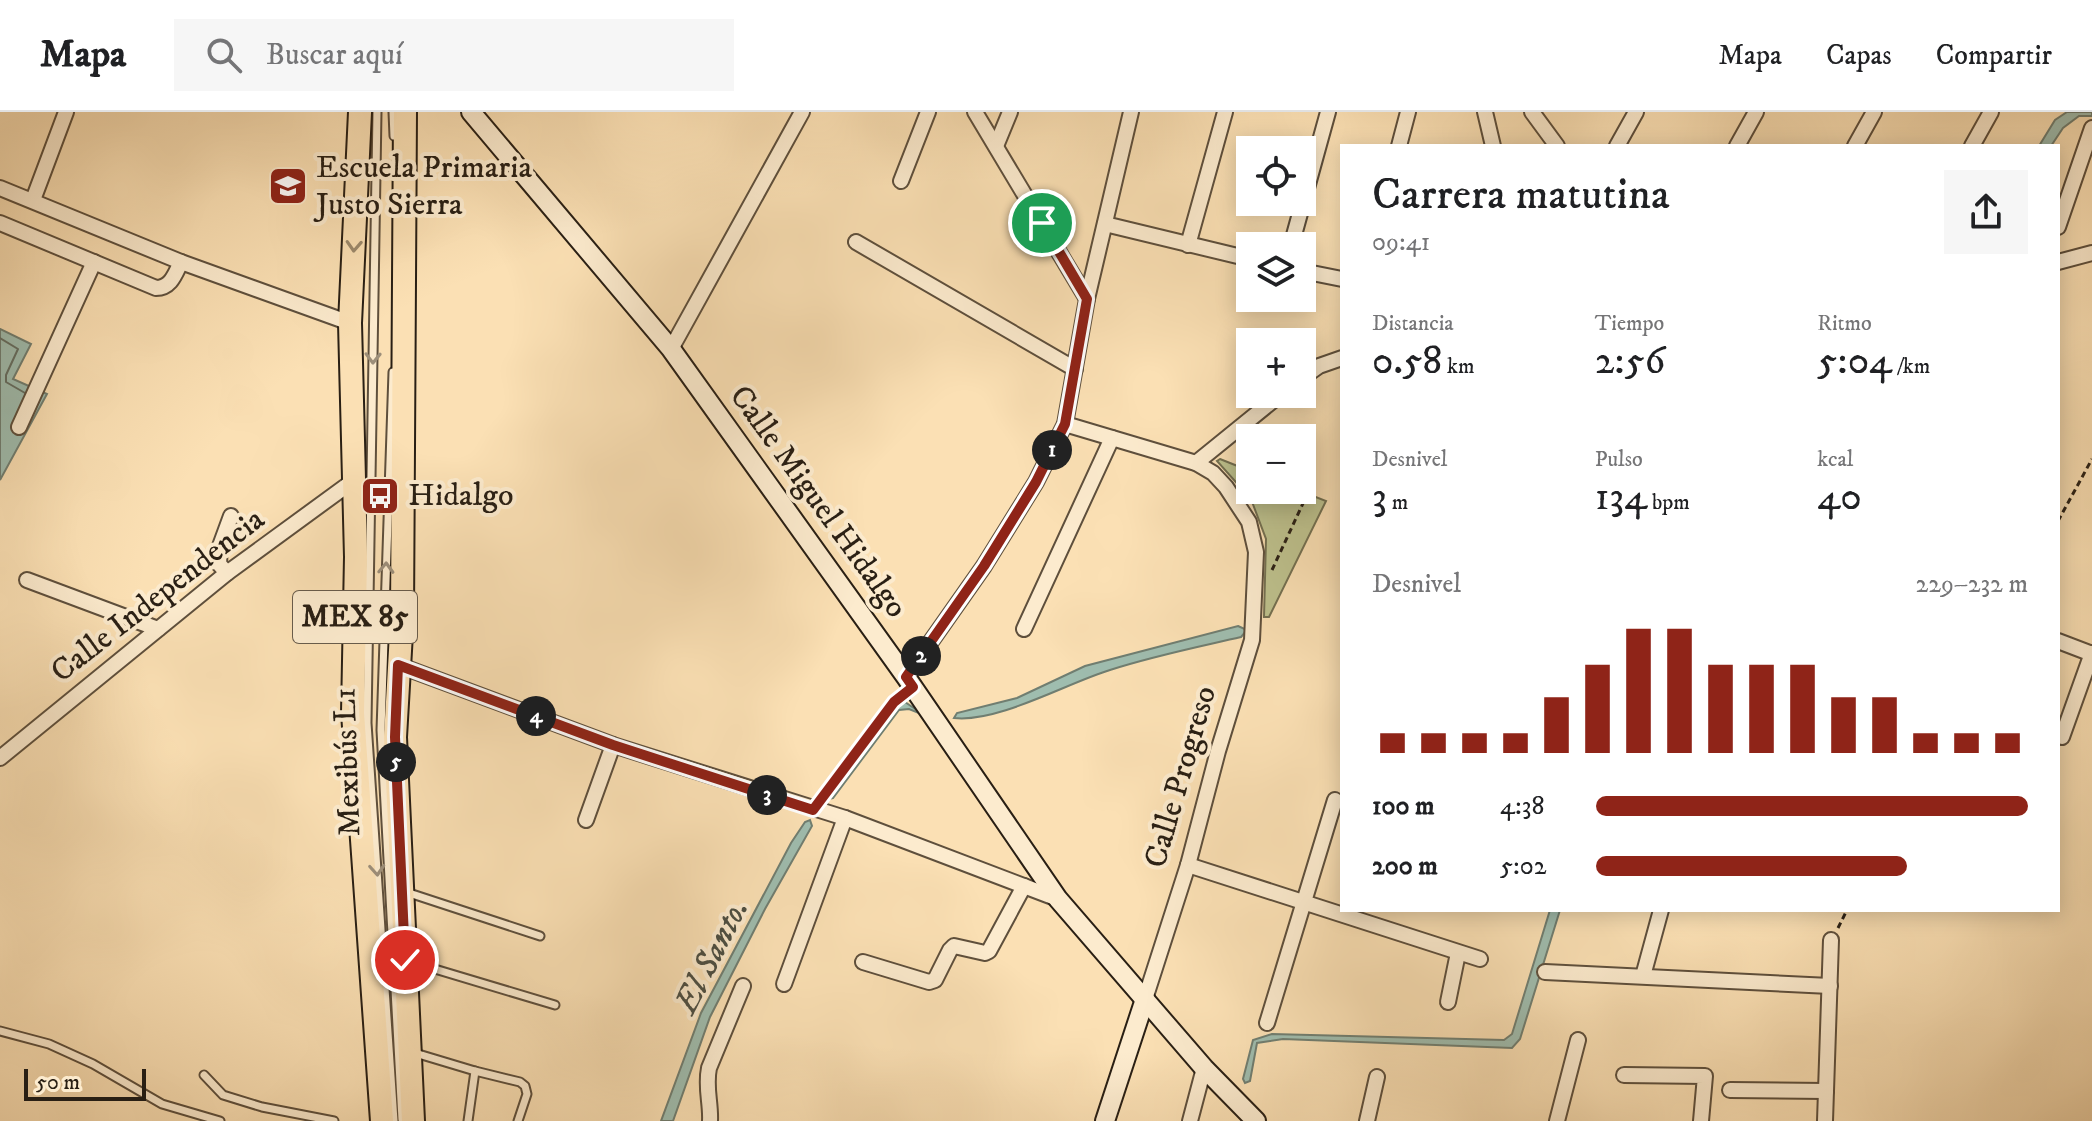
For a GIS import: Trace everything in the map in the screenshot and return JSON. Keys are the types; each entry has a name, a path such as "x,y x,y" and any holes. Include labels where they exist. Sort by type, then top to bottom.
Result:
{"main road":[{"name":"MEX 85","path":"360,112 350,323 356,557 353,713 382,1121"},
{"name":"MEX 85","path":"405,112 402,616 395,737 413,1121"}],"street":[{"path":"33,200 66,112"},
{"name":"Calle Miguel Hidalgo","path":"471,112 671,349 910,682 1058,899 1204,1068 1256,1121"},
{"path":"671,349 802,112"},
{"path":"901,181 928,112"},
{"path":"975,112 1087,299"},
{"path":"996,146 1010,112"},
{"path":"910,682 1036,482 1065,424 1087,299 1131,112"},
{"path":"1188,245 1225,112"},
{"path":"1295,232 1328,112"},
{"path":"1400,144 1408,112"},
{"path":"1488,112 1493,144"},
{"path":"1532,112 1556,144"},
{"path":"1618,144 1636,112"},
{"path":"1738,144 1756,112"},
{"path":"1856,144 1874,112"},
{"path":"1973,144 1991,112"},
{"path":"2060,221 2092,128"},
{"path":"0,188 181,262 350,323"},
{"path":"0,223 156,288 170,284 181,262"},
{"path":"1105,224 1236,256"},
{"path":"856,242 1075,369"},
{"path":"2060,261 2092,253"},
{"path":"19,427 94,262"},
{"path":"1316,274 1340,279"},
{"path":"1316,368 1340,359"},
{"path":"1196,463 1264,408"},
{"name":"Calle Progreso","path":"1065,424 1196,463 1213,473 1249,522 1256,552 1252,640 1188,865 1105,1121"},
{"path":"1024,629 1112,438"},
{"name":"Calle Independencia","path":"0,758 227,573 353,481"},
{"path":"227,573 219,564 220,546 231,516"},
{"path":"27,580 158,629"},
{"path":"2060,642 2092,654 2062,737"},
{"path":"398,665 613,745 845,818 1058,899"},
{"path":"586,820 613,745"},
{"path":"1267,1023 1335,800"},
{"path":"784,984 845,818"},
{"path":"1188,865 1480,959"},
{"path":"863,962 929,982 935,980 954,946 985,953 989,951 1024,886"},
{"path":"1643,976 1660,912"},
{"path":"1825,1121 1831,940"},
{"path":"1448,1002 1458,953"},
{"path":"1545,972 1830,986"},
{"path":"710,1121 711,1106 706,1083 709,1068 743,986"},
{"path":"1557,1121 1578,1040"},
{"path":"1190,1121 1204,1068"},
{"path":"1624,1075 1705,1076 1701,1121"},
{"path":"1367,1121 1377,1077"},
{"path":"1730,1090 1826,1091"}],"lane":[{"name":"Mexibús L1","path":"377,112 367,723 394,1121"},
{"path":"393,112 397,178 394,322"},
{"name":"Mexibús L1","path":"393,369 381,730 402,1121"},
{"path":"402,891 540,936"},
{"path":"405,960 555,1005"},
{"path":"0,1031 49,1044 93,1064 162,1104 220,1121"},
{"path":"410,1052 520,1082 527,1094 518,1121"},
{"path":"468,1121 475,1071"},
{"path":"204,1075 223,1095 262,1107 334,1121"}],"path":[{"path":"2060,517 2092,459"},
{"path":"1226,487 1305,499 1255,606"},
{"path":"813,810 910,682"},
{"path":"1831,940 1846,912"}],"green space":[{"path":"1220,459 1236,465 1236,482 1217,461"},
{"path":"1316,497 1326,501 1269,617 1264,617 1266,539 1253,504 1316,504"}],"water":[{"path":"2067,112 2092,112 2092,116 2079,116 2063,128 2052,144 2040,144 2055,120"},
{"path":"0,329 31,344 13,379 47,394 0,480"},
{"path":"1238,626 1247,630 1241,637 1126,665 991,714 954,718 957,713 1017,698 1085,666"},
{"path":"905,702 924,715 909,709 899,710 833,798 827,799 892,708 897,703"},
{"path":"810,820 812,826 710,1017 673,1121 661,1121 701,1013 791,843 805,822"},
{"path":"1549,912 1559,912 1520,1039 1512,1048 1283,1039 1257,1043 1250,1081 1245,1083 1243,1079 1253,1040 1272,1034 1504,1040 1512,1034"}],"place":[{"name":"Escuela Primaria Justo Sierra","path":"288,186"},
{"name":"Hidalgo","path":"380,496"}],"route":[{"path":"405,960 395,737 398,665 613,745 813,810 894,702 913,687 906,677 984,566 1036,482 1065,424 1087,299 1042,223"}],"water label":[{"name":"El Santo.","path":"712,956"}]}
